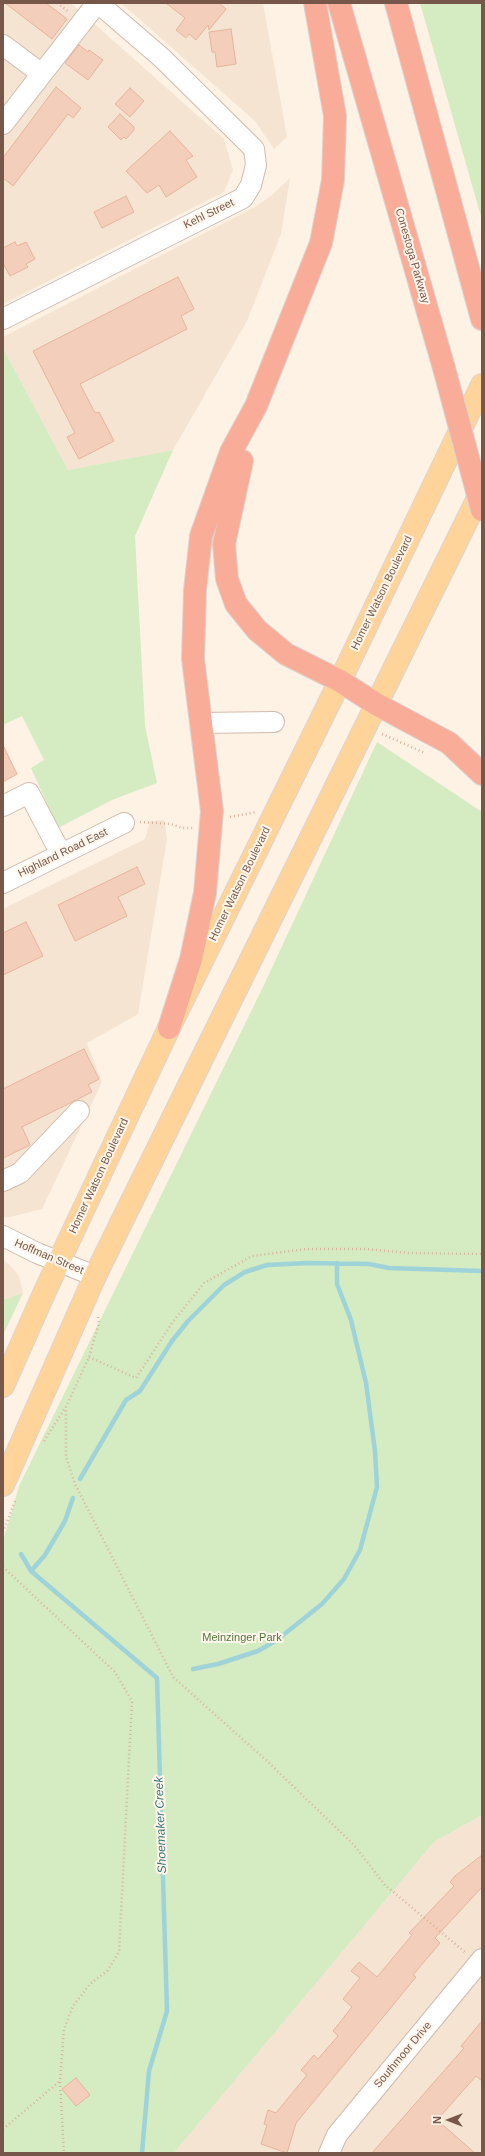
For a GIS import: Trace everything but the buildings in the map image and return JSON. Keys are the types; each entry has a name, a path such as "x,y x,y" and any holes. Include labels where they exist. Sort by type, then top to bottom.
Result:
{"highway":[{"path":"315,3 335,116 333,180 321,243 256,406 234,488 224,544 227,579 236,604 257,630 286,654 340,681 376,704 449,743 482,774"},
{"name":"Conestoga Parkway","path":"339,3 444,368 482,510"},
{"path":"396,3 482,319"},
{"path":"169,1028 191,959 205,893 212,811 193,660 195,590 201,536 231,452 256,406"}],"main road":[{"name":"Homer Watson Boulevard","path":"3,1386 59,1262 169,1028 340,681 482,385"},
{"path":"3,1485 95,1276 372,728 376,704 482,490"}],"street":[{"path":"3,124 97,3"},
{"name":"Kehl Street","path":"3,319 243,198 252,186 256,165 254,149 162,58 97,3"},
{"path":"3,45 42,74"},
{"path":"201,723 274,722"},
{"path":"3,806 29,793 61,854"},
{"name":"Highland Road East","path":"3,883 124,823"},
{"path":"3,1181 20,1173 79,1111"},
{"name":"Hoffman Street","path":"3,1236 59,1262 95,1276"},
{"name":"Southmoor Drive","path":"329,2153 337,2135 480,1961"}],"path":[{"path":"57,3 74,16"},
{"path":"372,728 428,754"},
{"path":"89,1357 136,1378 172,1323 204,1283 252,1256 306,1249 366,1248 408,1253 482,1254"},
{"path":"95,1310 99,1323 89,1357 66,1407 66,1457 75,1484 173,1677 268,1761 353,1844 385,1885 480,1961"},
{"path":"3,1567 115,1672 132,1701 119,1952 107,1971 90,1984 73,2006 64,2029 60,2081 64,2153"},
{"path":"3,2129 60,2081"}],"shaded area":[{"path":"3,3 71,3 224,139 233,170 224,192 3,304"},
{"path":"121,3 263,3 287,137 274,149 255,121"},
{"path":"290,178 281,234 247,321 173,450 68,470 3,348 3,337 255,207 271,196"},
{"path":"164,820 167,839 138,1014 87,1043 102,1082 42,1209 6,1218 3,1216 3,909 145,839 150,821"},
{"path":"3,1260 8,1263 19,1276 23,1293 3,1300"},
{"path":"482,1815 482,2153 174,2153 434,1842"}],"green space":[{"path":"420,3 482,3 482,220"},
{"path":"3,348 68,470 173,450 135,536 145,726 157,783 112,800 58,828 31,768 44,760 22,716 3,725"},
{"name":"Meinzinger Park","path":"377,742 482,812 482,1815 434,1842 174,2153 3,2153 3,1541 19,1486 263,987"},
{"path":"23,1293 3,1335 3,1300"}],"waterway":[{"path":"80,1479 126,1400 140,1391 172,1341 188,1321 224,1285 245,1272 267,1265 308,1263 369,1264 389,1268 482,1271"},
{"path":"193,1669 218,1664 258,1651 277,1640 322,1604 344,1579 360,1550 377,1487 375,1451 366,1383 351,1320 337,1284 337,1263"},
{"path":"31,1571 45,1555 65,1521 73,1498"},
{"name":"Shoemaker Creek","path":"21,1554 31,1571 157,1678 167,2011 149,2071 142,2153"}]}
